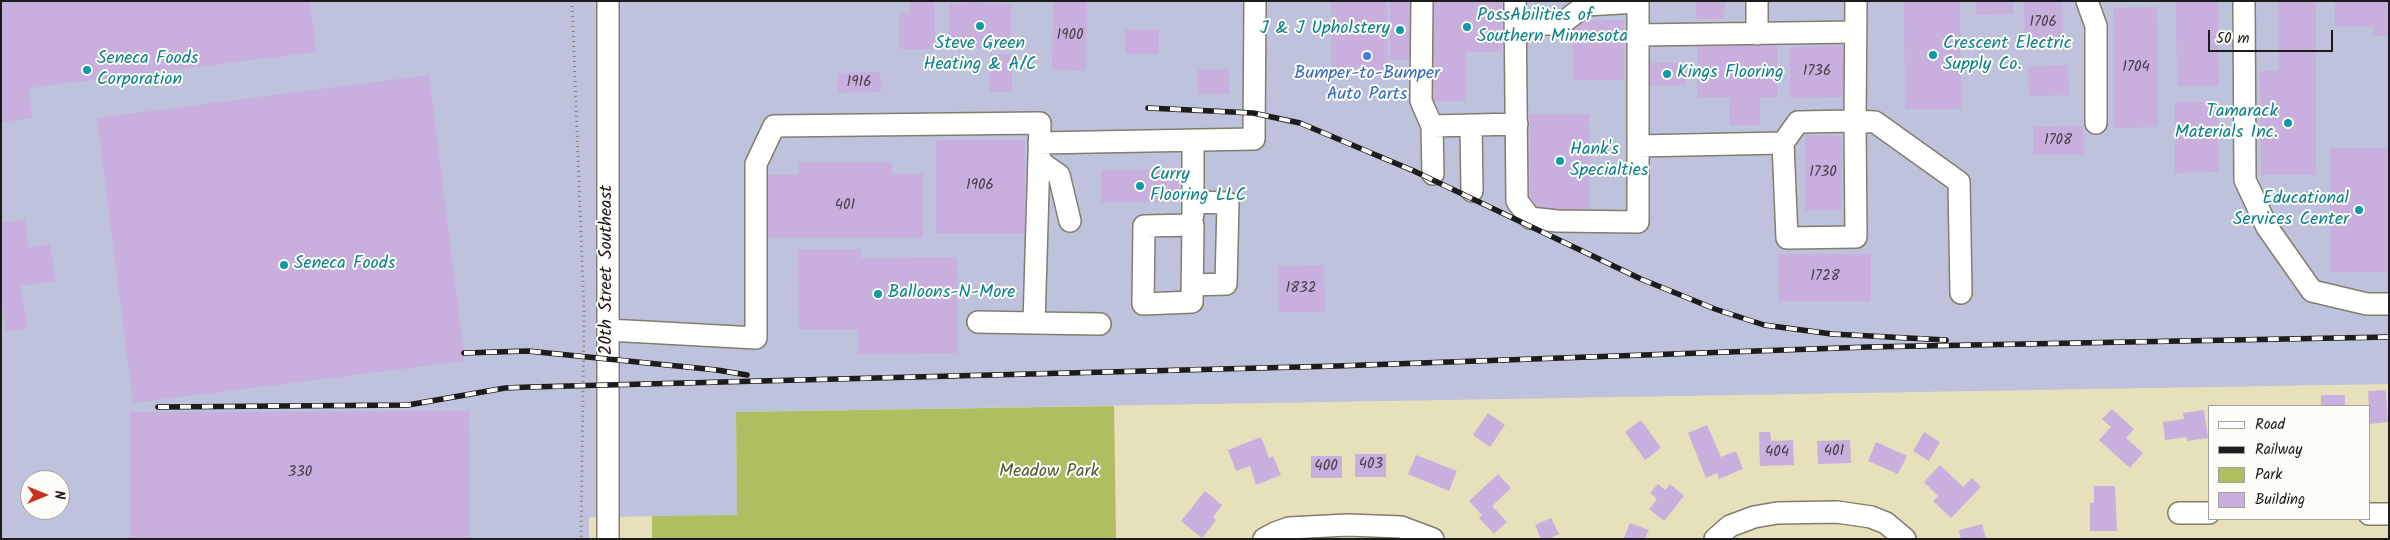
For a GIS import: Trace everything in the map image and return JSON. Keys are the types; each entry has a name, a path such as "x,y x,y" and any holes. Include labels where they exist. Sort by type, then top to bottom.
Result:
{"street":[{"name":"20th Street Southeast","path":"608,1 608,539"},
{"path":"1039,152 1193,140 1254,139 1255,1"},
{"path":"1422,1 1422,101 1432,126 1433,174"},
{"path":"1515,1 1517,201 1530,218 1557,221 1638,222 1638,2 1586,4 1561,24 1516,24"},
{"path":"1757,1 1757,34"},
{"path":"1856,1 1855,121 1856,237 1786,238 1784,143 1798,122 1855,121 1875,122 1959,182 1961,293"},
{"path":"2087,1 2096,26 2096,124"},
{"path":"2244,1 2245,180 2248,188 2267,227 2312,291 2367,304 2389,304"},
{"path":"1638,35 1856,32"},
{"path":"608,330 756,338 756,164 774,126 1040,123 1034,323"},
{"path":"1432,126 1517,124"},
{"path":"1471,125 1472,191"},
{"path":"1193,140 1193,225 1192,302 1143,304 1144,226 1193,225"},
{"path":"1638,146 1784,143"},
{"path":"1039,152 1060,175 1070,221"},
{"path":"1192,285 1226,284 1228,203 1193,202"},
{"path":"978,322 1100,324"},
{"path":"1715,539 1740,521 1763,514 1796,512 1837,512 1865,516 1886,523 1905,539"},
{"path":"2179,513 2208,513"},
{"path":"2370,514 2389,514"},
{"path":"1264,539 1289,528 1347,525 1401,527 1412,529 1433,539"}],"path":[{"path":"572,1 584,313 581,539"}],"shaded area":[{"path":"1,1 2389,1 2389,384 736,412 737,515 589,517 589,539 1,539"}],"green space":[{"name":"Meadow Park","path":"1114,406 1116,539 652,539 652,516 737,515 736,412"}],"building":[{"name":"Seneca Foods Corporation","path":"1,1 310,1 316,52 29,88 32,118 1,122"},
{"path":"910,1 935,1 935,49 899,49 899,13 910,13"},
{"name":"Steve Green Heating & A/C","path":"962,1 1011,4 1011,48 949,47 949,3 962,4"},
{"path":"1053,1 1087,1 1086,71 1052,70"},
{"path":"1331,1 1387,1 1387,71 1331,71"},
{"name":"J & J Upholstery","path":"1390,1 1411,1 1411,60 1390,60"},
{"name":"PossAbilities of Southern Minnesota","path":"1433,1 1502,1 1501,52 1466,52 1465,101 1432,101"},
{"path":"1696,1 1725,1 1724,19 1696,19"},
{"name":"Crescent Electric Supply Co.","path":"1904,1 1960,1 1961,109 1905,109"},
{"path":"1976,1 2013,1 2013,14 1976,15"},
{"path":"2024,1 2062,1 2063,46 2024,46"},
{"path":"2176,1 2218,1 2219,86 2177,86"},
{"name":"Tamarack Materials Inc.","path":"2278,1 2316,1 2316,175 2261,175 2260,71 2279,71"},
{"path":"2335,1 2389,1 2389,36 2373,36 2373,27 2335,27"},
{"path":"2157,7 2158,127 2114,128 2113,8"},
{"path":"1573,20 1624,20 1624,80 1573,80"},
{"path":"1125,30 1159,30 1159,54 1125,54"},
{"path":"1697,45 1777,45 1777,97 1760,97 1760,125 1729,125 1729,97 1697,97"},
{"path":"1843,46 1844,97 1790,98 1790,47"},
{"path":"990,54 1012,54 1012,92 990,92"},
{"name":"Kings Flooring","path":"1648,63 1686,63 1686,85 1649,86"},
{"path":"2068,65 2069,95 2029,96 2028,66"},
{"path":"1198,69 1229,69 1229,94 1198,94"},
{"path":"880,72 881,92 838,93 838,73"},
{"name":"Seneca Foods","path":"429,75 465,361 133,403 97,118"},
{"path":"2175,102 2218,102 2218,172 2175,173"},
{"name":"Hank's Specialties","path":"1530,114 1589,114 1590,209 1530,209"},
{"path":"2083,126 2084,155 2033,155 2033,127"},
{"path":"1805,135 1842,136 1842,210 1805,210"},
{"path":"936,140 1025,140 1025,233 936,233"},
{"name":"Educational Services Center","path":"2330,148 2389,148 2389,272 2330,272"},
{"path":"799,162 892,162 892,174 923,174 923,238 768,238 768,175 799,175"},
{"name":"Curry Flooring LLC","path":"1101,170 1179,170 1179,202 1101,202"},
{"path":"25,219 29,248 50,244 56,281 21,286 27,328 6,331 1,300 1,223"},
{"name":"Balloons-N-More","path":"798,249 861,249 861,258 957,257 958,353 858,354 858,329 799,329"},
{"path":"1778,254 1871,254 1871,301 1779,301"},
{"path":"1324,265 1325,312 1279,312 1278,266"},
{"path":"2386,390 2388,422 2370,424 2368,391"},
{"path":"2321,395 2345,395 2345,405 2321,405"},
{"path":"2112,409 2134,429 2126,438 2143,453 2130,468 2099,440 2111,427 2102,419"},
{"path":"2204,410 2208,438 2187,441 2187,437 2165,440 2163,422 2184,419 2183,413"},
{"path":"469,411 470,539 130,539 130,412"},
{"path":"1488,413 1505,425 1490,447 1473,435"},
{"path":"1641,420 1661,448 1645,460 1625,432"},
{"path":"1707,425 1721,457 1736,451 1743,469 1719,479 1717,473 1706,478 1688,433"},
{"path":"1759,432 1770,432 1771,441 1793,440 1794,465 1760,466"},
{"path":"1924,432 1940,442 1929,461 1913,451"},
{"path":"1261,437 1269,458 1273,456 1281,475 1256,485 1250,466 1236,471 1228,450"},
{"path":"1850,440 1851,463 1818,464 1817,441"},
{"path":"1876,442 1907,456 1898,474 1868,461"},
{"path":"1355,454 1386,454 1386,477 1355,477"},
{"path":"1416,455 1457,471 1449,491 1408,474"},
{"path":"1311,456 1342,456 1342,478 1311,478"},
{"path":"1940,465 1963,487 1972,478 1981,487 1951,518 1933,501 1938,496 1924,482"},
{"path":"1498,474 1511,488 1492,506 1507,522 1494,534 1479,518 1482,515 1469,501"},
{"path":"1658,484 1665,490 1670,484 1684,496 1664,521 1649,509 1657,499 1650,493"},
{"path":"2094,486 2115,486 2117,531 2090,531 2090,503 2094,503"},
{"path":"1205,491 1222,505 1213,517 1216,520 1202,538 1181,521"},
{"path":"1551,518 1559,534 1549,539 1541,539 1535,525"},
{"path":"1630,523 1649,530 1645,539 1624,538"},
{"path":"1982,524 1986,539 1961,539 1959,530"}],"railway":[{"path":"1148,108 1253,113 1300,123 1414,171 1641,279 1715,309 1764,325 1832,334 1946,340"},
{"path":"158,407 408,405 505,388 530,387 1337,366 1868,347 2389,337"},
{"path":"464,353 528,351 717,370 747,375"}],"place":[{"name":"Steve Green Heating & A/C","path":"980,26"},
{"name":"PossAbilities of Southern Minnesota","path":"1467,27"},
{"name":"J & J Upholstery","path":"1400,30"},
{"name":"Crescent Electric Supply Co.","path":"1933,55"},
{"name":"Bumper-to-Bumper Auto Parts","path":"1367,56"},
{"name":"Seneca Foods Corporation","path":"87,70"},
{"name":"Kings Flooring","path":"1667,74"},
{"name":"Tamarack Materials Inc.","path":"2288,123"},
{"name":"Hank's Specialties","path":"1560,161"},
{"name":"Curry Flooring LLC","path":"1140,186"},
{"name":"Educational Services Center","path":"2359,210"},
{"name":"Seneca Foods","path":"284,265"},
{"name":"Balloons-N-More","path":"878,294"}]}
